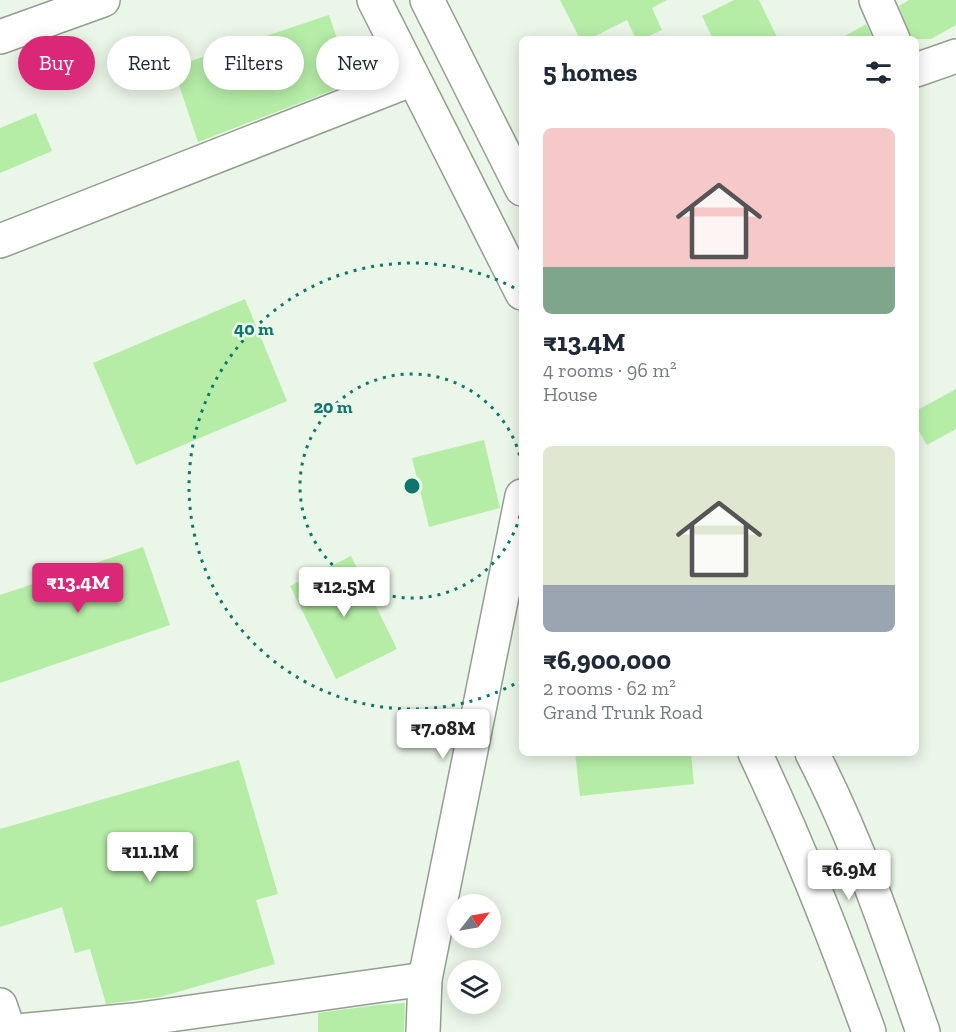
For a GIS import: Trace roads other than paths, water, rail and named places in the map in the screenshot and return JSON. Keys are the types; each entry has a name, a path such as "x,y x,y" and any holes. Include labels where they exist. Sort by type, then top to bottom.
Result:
{"street":[{"path":"0,37 103,0"},
{"path":"374,0 519,286"},
{"path":"427,0 519,183"},
{"path":"876,0 892,36"},
{"path":"919,69 956,56"},
{"path":"0,241 413,80"},
{"path":"423,1032 425,979 519,511"},
{"path":"756,756 833,933 869,1032"},
{"path":"814,756 834,796 881,913 923,1032"},
{"path":"5,1023 137,1026 425,979"}]}
